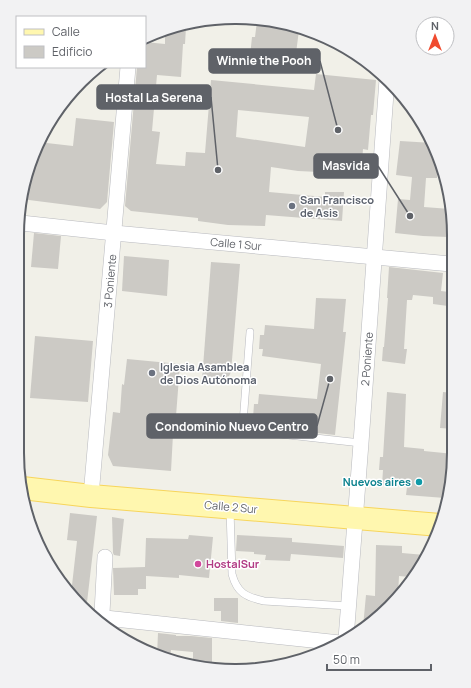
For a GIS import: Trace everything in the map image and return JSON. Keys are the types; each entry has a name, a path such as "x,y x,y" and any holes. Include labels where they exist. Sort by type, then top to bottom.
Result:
{"main road":[{"name":"Calle 2 Sur","path":"32,490 434,525"}],"street":[{"name":"3 Poniente","path":"91,496 128,68"},
{"name":"2 Poniente","path":"346,632 387,88"},
{"name":"Calle 1 Sur","path":"24,223 447,264"},
{"path":"105,557 102,613 105,618 329,642"}],"lane":[{"path":"250,332 243,423 246,428 252,432 361,443"},
{"path":"230,507 232,574 235,583 246,595 253,599 264,601 348,606"}],"building":[{"path":"256,25 277,28 299,34 295,61 250,56 252,37 255,37"},
{"path":"186,30 185,44 183,44 181,77 157,75 152,131 160,132 156,164 185,166 186,152 205,153 211,80 314,90 316,74 376,80 368,150 363,149 361,174 298,171 271,167 269,192 325,197 325,192 344,192 342,221 266,215 265,226 228,225 198,221 198,218 131,211 125,206 137,68 146,68 146,44 150,42 165,44 165,36","holes":["238,110 309,117 305,147 236,137"]},
{"path":"76,118 114,122 107,202 100,209 27,200 35,168 46,143 73,146"},
{"path":"400,141 425,143 437,172 437,178 426,178 424,207 445,209 447,237 395,233 398,199 410,200 412,177 396,175"},
{"path":"34,233 61,236 58,269 31,267"},
{"path":"124,256 169,260 167,296 122,291"},
{"path":"211,262 240,264 231,372 227,380 202,380"},
{"path":"389,267 443,273 441,291 447,292 447,306 433,304 433,297 413,295 412,300 407,300 404,349 407,349 405,364 382,361"},
{"path":"316,298 346,299 343,332 346,332 335,435 256,426 257,418 253,418 254,404 258,404 259,394 317,399 321,364 262,356 263,349 259,349 260,335 264,335 265,325 314,329"},
{"path":"35,336 93,341 88,402 30,398"},
{"path":"127,359 180,364 176,416 174,416 171,471 113,466 108,455 113,412 120,413 122,384 124,385"},
{"path":"387,392 406,394 404,447 447,453 447,466 442,498 406,495 407,487 382,485 383,470 379,470 380,457 383,457"},
{"path":"443,392 447,392 447,428 440,428"},
{"path":"70,513 97,516 87,603 72,586 77,541 67,540"},
{"path":"112,517 124,519 120,556 114,555 113,553"},
{"path":"189,535 213,537 209,578 179,575 179,578 146,576 146,589 138,589 138,595 114,595 113,568 145,567 146,538 188,539"},
{"path":"237,535 292,538 292,542 344,546 343,558 291,554 290,561 265,560 266,555 254,554 254,552 236,551"},
{"path":"376,545 402,546 402,553 421,555 406,577 399,576 398,587 395,592 375,612 364,620 366,595 375,596"},
{"path":"214,598 238,598 238,623 221,621 221,611 214,611"},
{"path":"158,633 176,636 212,638 212,662 193,660 193,652 171,650 171,654 157,649"}],"place":[{"name":"Winnie the Pooh","path":"338,130"},
{"name":"Hostal La Serena","path":"218,170"},
{"name":"San Francisco de Asis","path":"292,206"},
{"name":"Masvida","path":"410,216"},
{"name":"Iglesia Asamblea de Dios Autónoma","path":"152,373"},
{"name":"Condominio Nuevo Centro","path":"330,379"},
{"name":"Nuevos aires","path":"419,482"},
{"name":"HostalSur","path":"198,564"}]}
